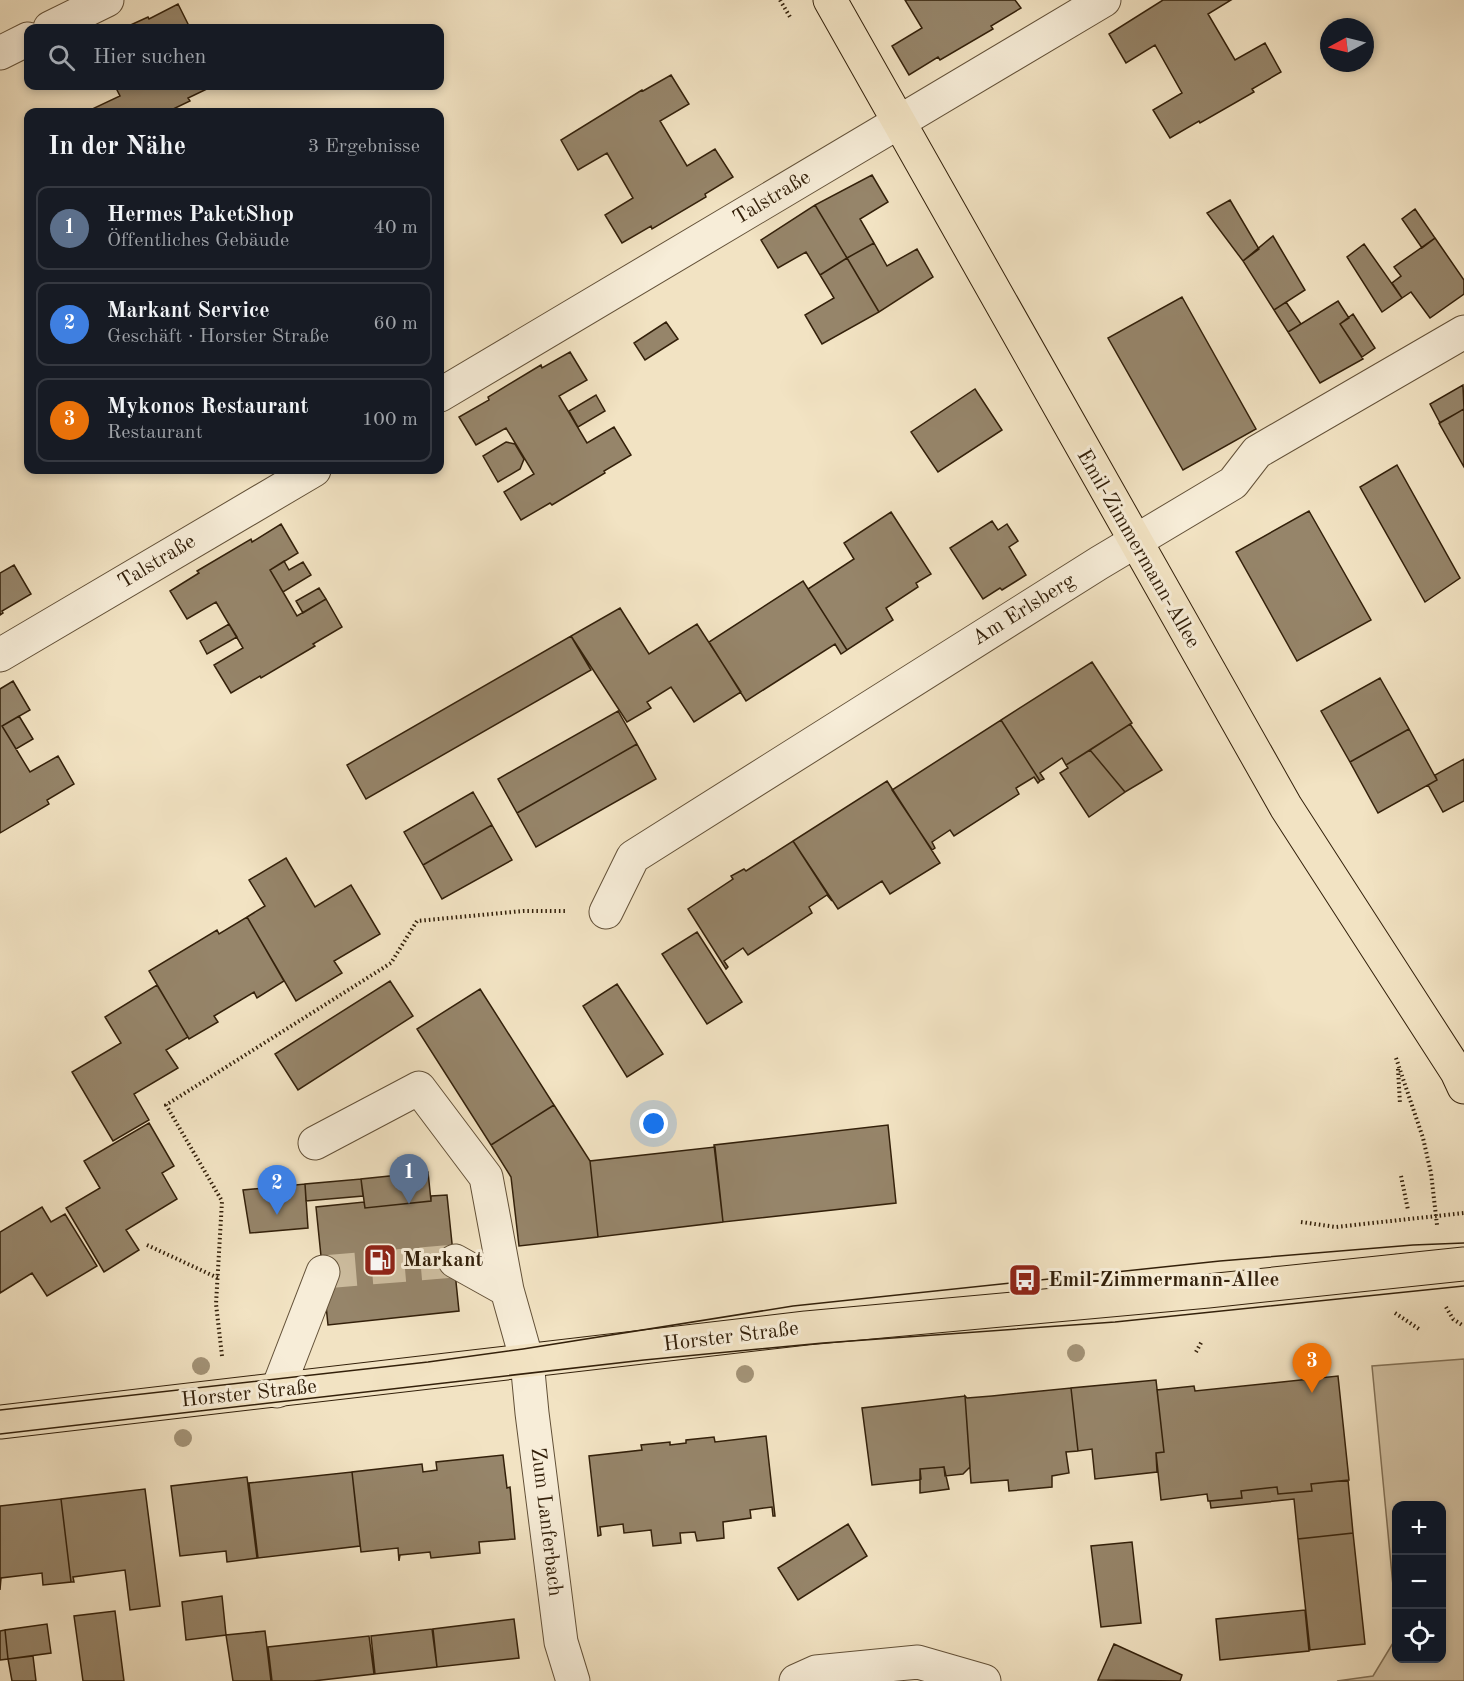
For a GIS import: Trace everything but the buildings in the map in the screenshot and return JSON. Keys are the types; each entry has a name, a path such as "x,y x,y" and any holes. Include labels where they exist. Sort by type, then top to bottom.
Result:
{"main road":[{"name":"Emil-Zimmermann-Allee","path":"830,0 1286,807 1457,1072 1464,1087"},
{"name":"Horster Straße","path":"0,1422 806,1328 1208,1291 1453,1265"}],"street":[{"path":"58,24 107,0"},
{"name":"Talstraße","path":"444,393 865,143 897,121 1104,0"},
{"path":"0,53 24,41"},
{"name":"Am Erlsberg","path":"606,912 633,857 1089,570 1233,483 1257,452 1464,332"},
{"name":"Talstraße","path":"0,656 307,474"},
{"name":"Zum Lanferbach","path":"315,1143 419,1089 486,1177 507,1290 527,1361 561,1642 573,1681"},
{"path":"454,1261 507,1290"},
{"path":"277,1391 323,1272"},
{"path":"796,1681 816,1672 918,1662 984,1681"}],"path":[{"path":"227,1396 216,1304 222,1201 166,1104 392,963 417,921 523,911 606,912"},
{"path":"1394,1051 1423,1138 1431,1173 1436,1217 1453,1265 1446,1310 1462,1325"},
{"path":"1397,1062 1400,1104"},
{"path":"1401,1176 1408,1210"},
{"path":"1301,1222 1336,1227 1464,1213"},
{"path":"147,1245 218,1278"},
{"path":"1395,1313 1419,1329"},
{"path":"1196,1352 1202,1341"}],"shaded area":[{"path":"1464,1359 1464,1681 1337,1681 1373,1676 1392,1645 1392,1663 1446,1663 1446,1501 1392,1501 1392,1575 1372,1366"}],"tunnel":[{"path":"323,1272 455,1261"}],"tram line":[{"path":"0,1410 428,1362 793,1306 1220,1261 1464,1243"},
{"path":"0,1434 644,1360 823,1343 1115,1322 1464,1286"}],"place":[{"name":"Hermes PaketShop","path":"409,1204"},
{"name":"Markant Service","path":"277,1215"},
{"name":"Markant","path":"380,1260"},
{"name":"Emil-Zimmermann-Allee","path":"1025,1280"},
{"name":"Mykonos Restaurant","path":"1312,1393"}]}
